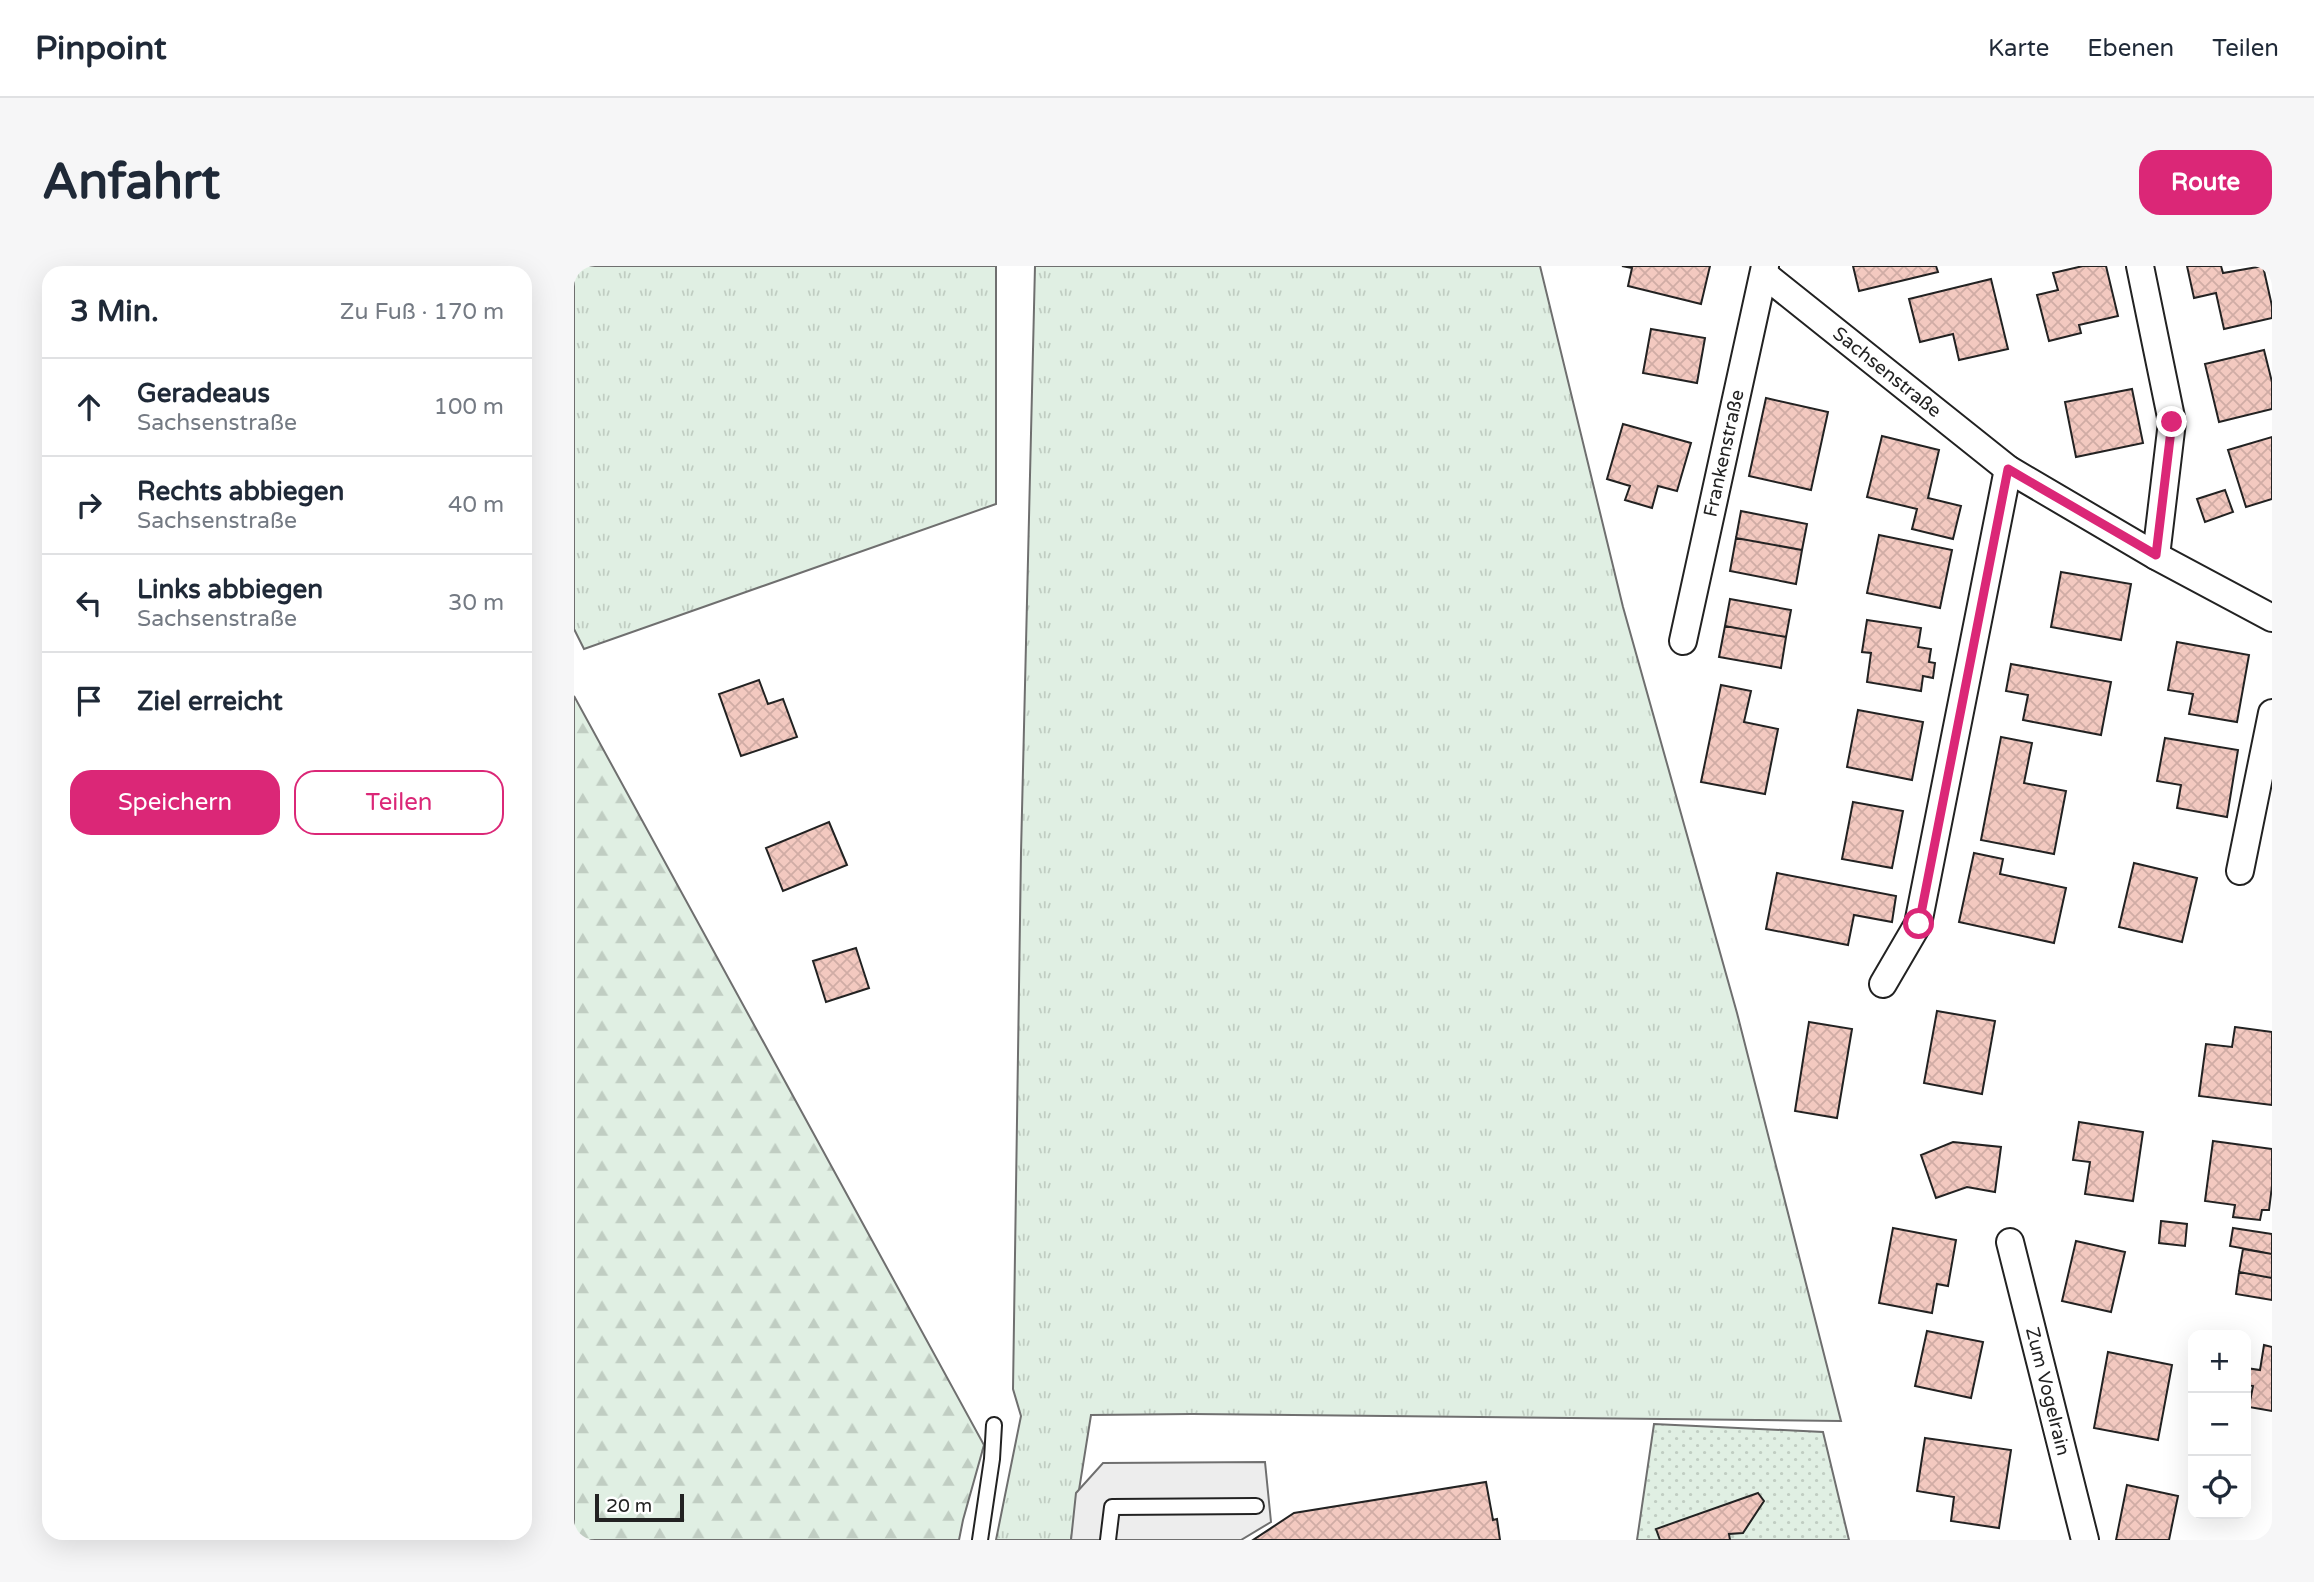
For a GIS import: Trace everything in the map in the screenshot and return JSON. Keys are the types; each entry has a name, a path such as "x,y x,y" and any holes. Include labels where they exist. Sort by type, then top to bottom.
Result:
{"street":[{"path":"2140,266 2172,422 2156,555"},
{"name":"Sachsenstraße","path":"1765,270 2008,469 2156,555 2272,618"},
{"name":"Frankenstraße","path":"1683,641 1765,270"},
{"path":"1883,984 1919,924 2008,469"},
{"path":"2241,871 2272,713"},
{"name":"Zum Vogelrain","path":"2010,1242 2085,1540"}],"lane":[{"path":"980,1540 992,1459 994,1425"},
{"path":"1108,1540 1112,1507 1256,1506"}],"green space":[{"path":"574,266 996,266 996,504 584,649 574,629"},
{"path":"1035,266 1540,266 1623,607 1737,1013 1841,1421 1091,1415 1071,1540 996,1540 1021,1416 1013,1389 1021,853"},
{"path":"574,696 984,1445 959,1540 574,1540"},
{"path":"1654,1424 1823,1432 1849,1540 1637,1540"}],"shaded area":[{"path":"1265,1462 1271,1522 1241,1540 1071,1540 1076,1493 1103,1463"}],"building":[{"path":"1622,266 1710,266 1701,304 1628,286 1632,268"},
{"path":"1853,266 1936,266 1938,272 1859,291"},
{"path":"2083,266 2106,266 2118,316 2079,325 2081,333 2049,341 2037,295 2058,290 2053,273"},
{"path":"2187,266 2221,266 2223,273 2263,266 2272,318 2224,329 2216,293 2194,298"},
{"path":"1991,279 2008,349 1959,360 1953,334 1920,342 1909,299"},
{"path":"1651,329 1705,338 1697,383 1643,373"},
{"path":"2264,350 2272,382 2272,409 2219,422 2205,364"},
{"path":"2132,389 2143,443 2076,457 2065,402"},
{"path":"1766,398 1828,412 1811,490 1749,476"},
{"path":"1623,424 1691,443 1677,491 1658,486 1652,508 1625,500 1630,486 1607,479"},
{"path":"1882,436 1939,450 1928,498 1961,506 1953,539 1912,529 1917,509 1867,497"},
{"path":"2272,437 2272,499 2246,507 2228,450"},
{"path":"2225,490 2233,512 2205,522 2197,499"},
{"path":"1741,511 1807,524 1802,550 1736,538"},
{"path":"1879,535 1952,550 1940,608 1867,593"},
{"path":"1736,538 1802,550 1796,584 1730,571"},
{"path":"2061,572 2131,584 2121,640 2051,627"},
{"path":"1730,599 1791,610 1786,637 1725,626"},
{"path":"1867,620 1921,628 1918,647 1931,649 1929,662 1935,663 1933,678 1923,676 1921,691 1867,682 1871,653 1862,652"},
{"path":"1725,626 1786,637 1781,668 1719,657"},
{"path":"2177,642 2249,655 2237,722 2189,714 2193,694 2168,690"},
{"path":"2011,664 2111,682 2101,735 2023,720 2028,695 2006,691"},
{"path":"759,680 768,704 783,699 797,737 741,756 719,694"},
{"path":"1721,685 1751,691 1744,722 1778,729 1765,794 1701,782"},
{"path":"1858,710 1923,722 1912,780 1847,767"},
{"path":"2001,737 2032,743 2024,783 2066,791 2054,854 1981,840"},
{"path":"2165,738 2238,750 2227,817 2177,808 2181,785 2157,781"},
{"path":"1853,802 1903,811 1892,868 1842,859"},
{"path":"829,822 847,865 783,891 766,848"},
{"path":"1974,853 2003,859 2000,874 2066,888 2054,943 1959,922"},
{"path":"2134,863 2197,878 2182,942 2119,927"},
{"path":"1777,873 1896,896 1892,922 1854,915 1848,945 1766,929"},
{"path":"856,948 869,988 826,1002 813,961"},
{"path":"1937,1011 1995,1021 1982,1094 1924,1083"},
{"path":"1809,1022 1852,1029 1837,1118 1795,1111"},
{"path":"2235,1027 2272,1032 2272,1105 2199,1096 2206,1044 2232,1047"},
{"path":"2079,1122 2143,1132 2133,1201 2085,1194 2090,1162 2073,1160"},
{"path":"2213,1141 2272,1149 2269,1210 2262,1210 2260,1220 2233,1217 2235,1205 2205,1201"},
{"path":"1953,1142 2001,1147 1995,1192 1967,1187 1936,1198 1921,1155"},
{"path":"2161,1221 2187,1224 2185,1246 2159,1243"},
{"path":"1893,1228 1956,1240 1948,1286 1937,1284 1932,1313 1879,1303"},
{"path":"2233,1228 2272,1234 2272,1254 2230,1246"},
{"path":"2076,1241 2125,1252 2111,1312 2062,1301"},
{"path":"2243,1249 2272,1254 2272,1278 2239,1272"},
{"path":"2239,1272 2272,1278 2272,1300 2236,1294"},
{"path":"1927,1331 1983,1342 1971,1398 1915,1386"},
{"path":"2264,1345 2272,1347 2272,1411 2251,1407 2251,1369 2260,1370"},
{"path":"2108,1352 2172,1365 2158,1440 2094,1428"},
{"path":"1925,1438 2011,1450 1999,1528 1951,1521 1954,1497 1917,1491"},
{"path":"1486,1482 1493,1520 1497,1519 1500,1540 1253,1540 1294,1513"},
{"path":"2127,1485 2178,1496 2169,1540 2116,1540"},
{"path":"1758,1493 1764,1501 1743,1533 1729,1534 1730,1540 1660,1540 1656,1529"}],"route":[{"path":"1919,924 2008,469 2156,555 2172,422"}]}
